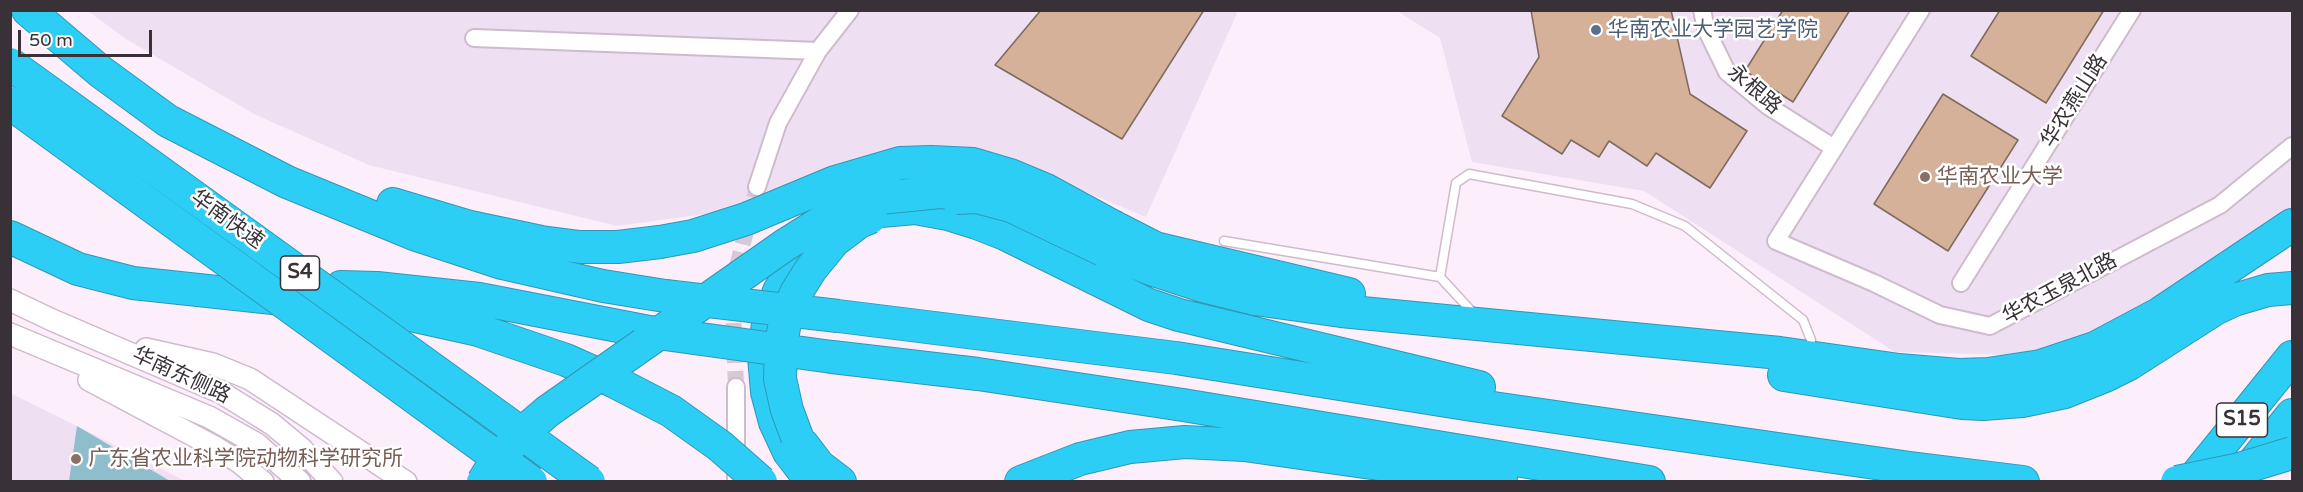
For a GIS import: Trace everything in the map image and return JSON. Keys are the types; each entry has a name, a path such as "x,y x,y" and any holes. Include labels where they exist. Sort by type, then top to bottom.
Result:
{"highway":[{"path":"28,10 135,98 168,121 287,182 414,234 502,263 603,286 665,296 1176,358 1472,405 1910,468 2018,481"},
{"path":"39,10 131,76 218,127 366,194 470,227 541,242 580,247 618,247 660,242 693,236 737,222 835,182 900,163 973,164 1010,175 1046,190 1109,238"},
{"name":"华南快速","path":"10,64 589,482"},
{"name":"华南快速","path":"10,103 531,482"},
{"path":"483,482 496,461 520,435 548,411 785,245 854,207 880,198 940,192 977,197 1011,206 1109,238 1203,286 1255,299 1341,311 1780,353 1959,375 2012,371 2068,358 2122,334 2189,294 2292,225"},
{"path":"840,482 819,466 798,437 787,410 780,379 781,344 786,317 796,293 811,268 834,242 859,222 901,204 935,198 977,197"},
{"path":"812,482 789,452 775,422 767,392 764,356 768,323 779,291 796,263 822,237 852,219 881,211 915,208 948,214 1005,234 1149,305 1179,315 1678,435"},
{"path":"10,237 78,269 133,283 410,315 478,330 519,343 566,360 671,411 720,446 761,482"},
{"path":"166,286 387,288 479,299 649,332 978,374 1649,482"},
{"path":"1484,326 1932,399 1962,403 2003,404 2043,398 2086,385 2129,364 2215,309 2251,294 2292,288"},
{"name":"S15","path":"2191,482 2292,357"},
{"name":"S15","path":"2238,482 2292,415"},
{"path":"1029,478 1080,459 1130,447 1185,442 1244,446 1407,468 1549,482"},
{"path":"2177,482 2236,470 2292,453"}],"street":[{"path":"757,188 778,123 818,51 850,10"},
{"name":"永根路","path":"1702,10 1706,29 1727,72 1768,106 1834,148"},
{"path":"1834,148 1921,10"},
{"name":"华农燕山路","path":"1961,283 2132,10"},
{"path":"474,38 818,51"},
{"name":"华农玉泉北路","path":"1834,148 1776,241 1875,283 1940,315 1990,326 2220,205 2292,146"},
{"name":"华南东侧路","path":"10,300 222,393 272,424 302,449 332,482"},
{"path":"10,334 213,446 239,462 263,482"},
{"name":"华南东侧路","path":"10,334 209,417 257,444 300,482"},
{"path":"96,338 213,364 250,379 406,481"},
{"path":"736,387 736,482"}],"lane":[{"path":"1440,277 1456,183 1469,174 1632,204 1685,226 1739,270 1779,298 1803,320 1811,340"},
{"path":"1224,241 1440,277 1484,326"}],"shaded area":[{"path":"88,11 1238,11 1146,217 1012,161 928,146 838,164 777,192 720,212 617,226 369,165 254,114 126,39"},
{"name":"华南农业大学","path":"1397,11 2292,11 2292,213 2193,288 2055,356 1895,352 1644,191 1472,162 1440,38"},
{"name":"广东省农业科学院动物科学研究所","path":"10,393 97,436 185,481 11,481"}],"water":[{"path":"77,426 170,481 69,481"}],"building":[{"path":"1041,10 1204,10 1122,139 995,65"},
{"path":"1531,10 1671,10 1690,94 1747,131 1710,188 1656,153 1647,166 1609,141 1599,157 1571,140 1562,154 1502,116 1539,57"},
{"path":"1783,10 1850,10 1793,102 1745,71"},
{"path":"2000,10 2104,10 2046,103 1971,56"},
{"path":"1943,94 2018,140 1948,251 1874,204"}],"tunnel":[{"path":"736,387 732,287 757,187"}],"place":[{"name":"华南农业大学园艺学院","path":"1596,30"},
{"name":"华南农业大学","path":"1925,177"},
{"name":"广东省农业科学院动物科学研究所","path":"76,459"}]}
